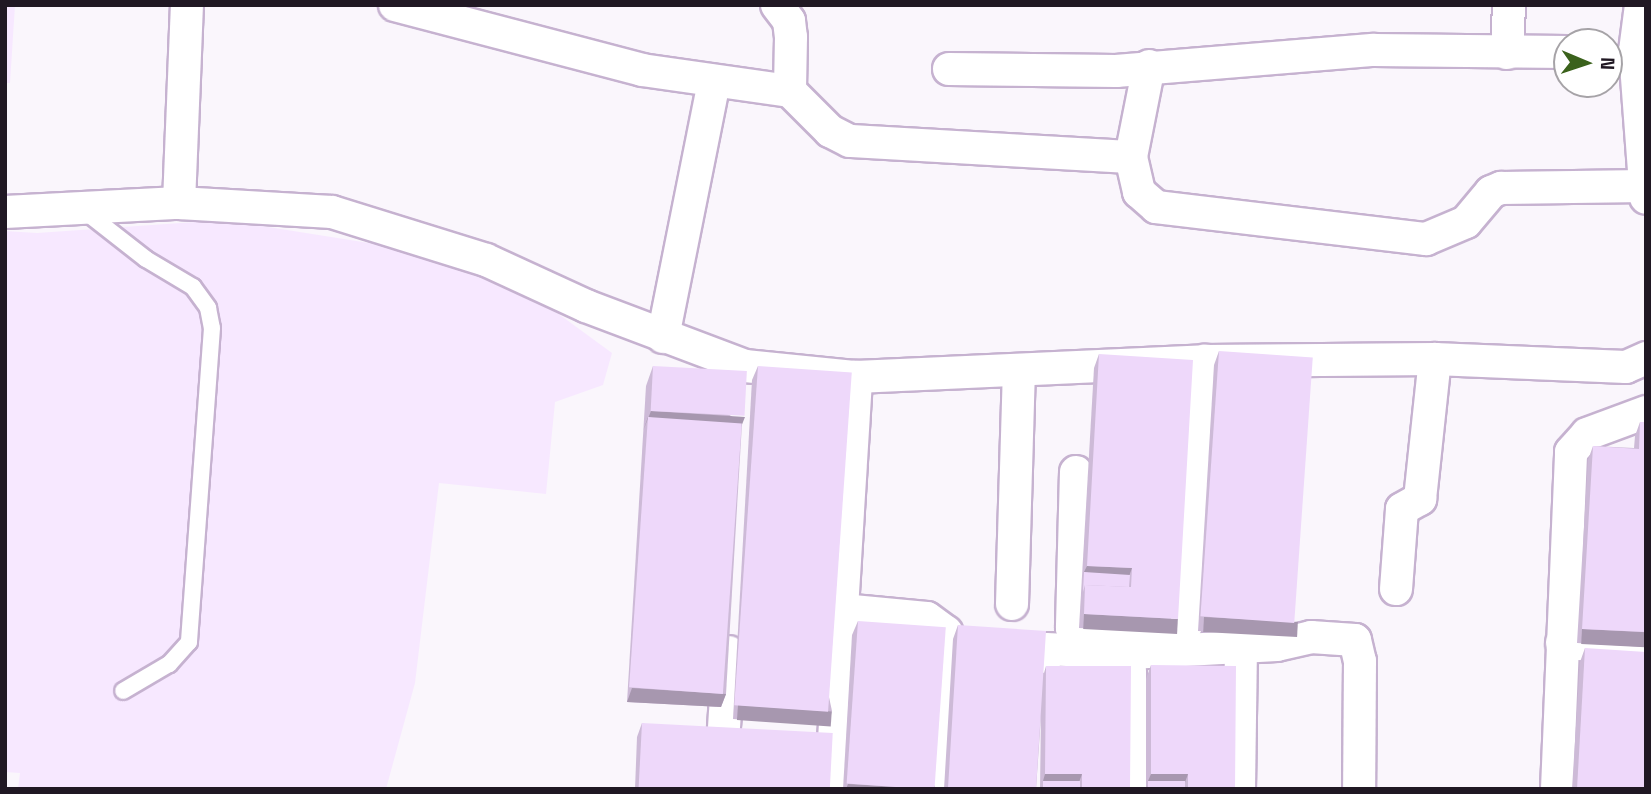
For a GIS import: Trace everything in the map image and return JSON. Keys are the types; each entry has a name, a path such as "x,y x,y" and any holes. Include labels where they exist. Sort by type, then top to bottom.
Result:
{"street":[{"path":"179,203 187,5"},
{"path":"395,5 470,16 642,69 790,91 831,131 850,141 1131,157"},
{"path":"777,5 789,21 790,91"},
{"path":"1507,53 1508,5"},
{"path":"1623,49 1637,8"},
{"path":"948,69 1068,73 1374,50 1553,52"},
{"path":"1149,66 1131,157 1139,192 1156,207 1399,238 1426,239 1451,231 1466,222 1491,192 1501,188 1645,192 1623,58"},
{"path":"663,337 714,81"},
{"path":"5,212 179,203 332,212 418,236 537,279 586,306 663,337 744,380 1205,361 1435,359 1626,367 1646,358"},
{"path":"1396,589 1402,509 1420,499 1435,359"},
{"path":"1076,472 1072,628 1080,634 1181,635 1187,623 1205,361"},
{"path":"1012,604 1019,370"},
{"path":"831,789 821,732 842,610 856,377"},
{"path":"1557,789 1571,452 1587,433 1646,412"},
{"path":"842,610 926,618 946,632 939,789"},
{"path":"688,726 738,728 731,616"},
{"path":"1038,722 1044,649 1130,653 1291,643 1311,637 1354,640 1360,661 1359,789"},
{"path":"1562,643 1646,648"},
{"path":"1239,789 1241,645"},
{"path":"1130,653 1130,789"}],"lane":[{"path":"82,209 146,259 193,287 208,308 212,328 189,642 169,664 122,691"}],"shaded area":[{"path":"5,5 15,5 10,83 5,83"},
{"path":"224,220 413,250 545,304 612,353 603,385 555,402 546,494 439,483 415,683 386,789 18,789 20,773 5,772 5,231 37,233"}],"building":[{"path":"1219,351 1313,358 1294,623 1200,616"},
{"path":"1099,354 1193,360 1178,619 1084,614 1085,585 1131,587 1132,568 1087,566"},
{"path":"653,366 747,371 745,416 651,411"},
{"path":"758,366 852,373 828,712 734,705"},
{"path":"648,417 742,424 723,694 629,687"},
{"path":"1640,422 1646,422 1646,632 1582,629 1593,446 1639,449"},
{"path":"1084,572 1130,575 1129,587 1085,585 1083,592"},
{"path":"858,621 946,627 934,789 847,784"},
{"path":"958,625 1046,631 1036,789 948,788"},
{"path":"1585,648 1646,652 1646,789 1577,789"},
{"path":"1151,665 1236,666 1235,789 1188,789 1188,774 1151,774"},
{"path":"1046,666 1131,666 1130,789 1082,789 1082,774 1045,774"},
{"path":"642,723 833,733 830,789 639,789"},
{"path":"1043,781 1080,781 1080,789 1043,789"},
{"path":"1148,781 1185,781 1185,789 1148,789"}]}
